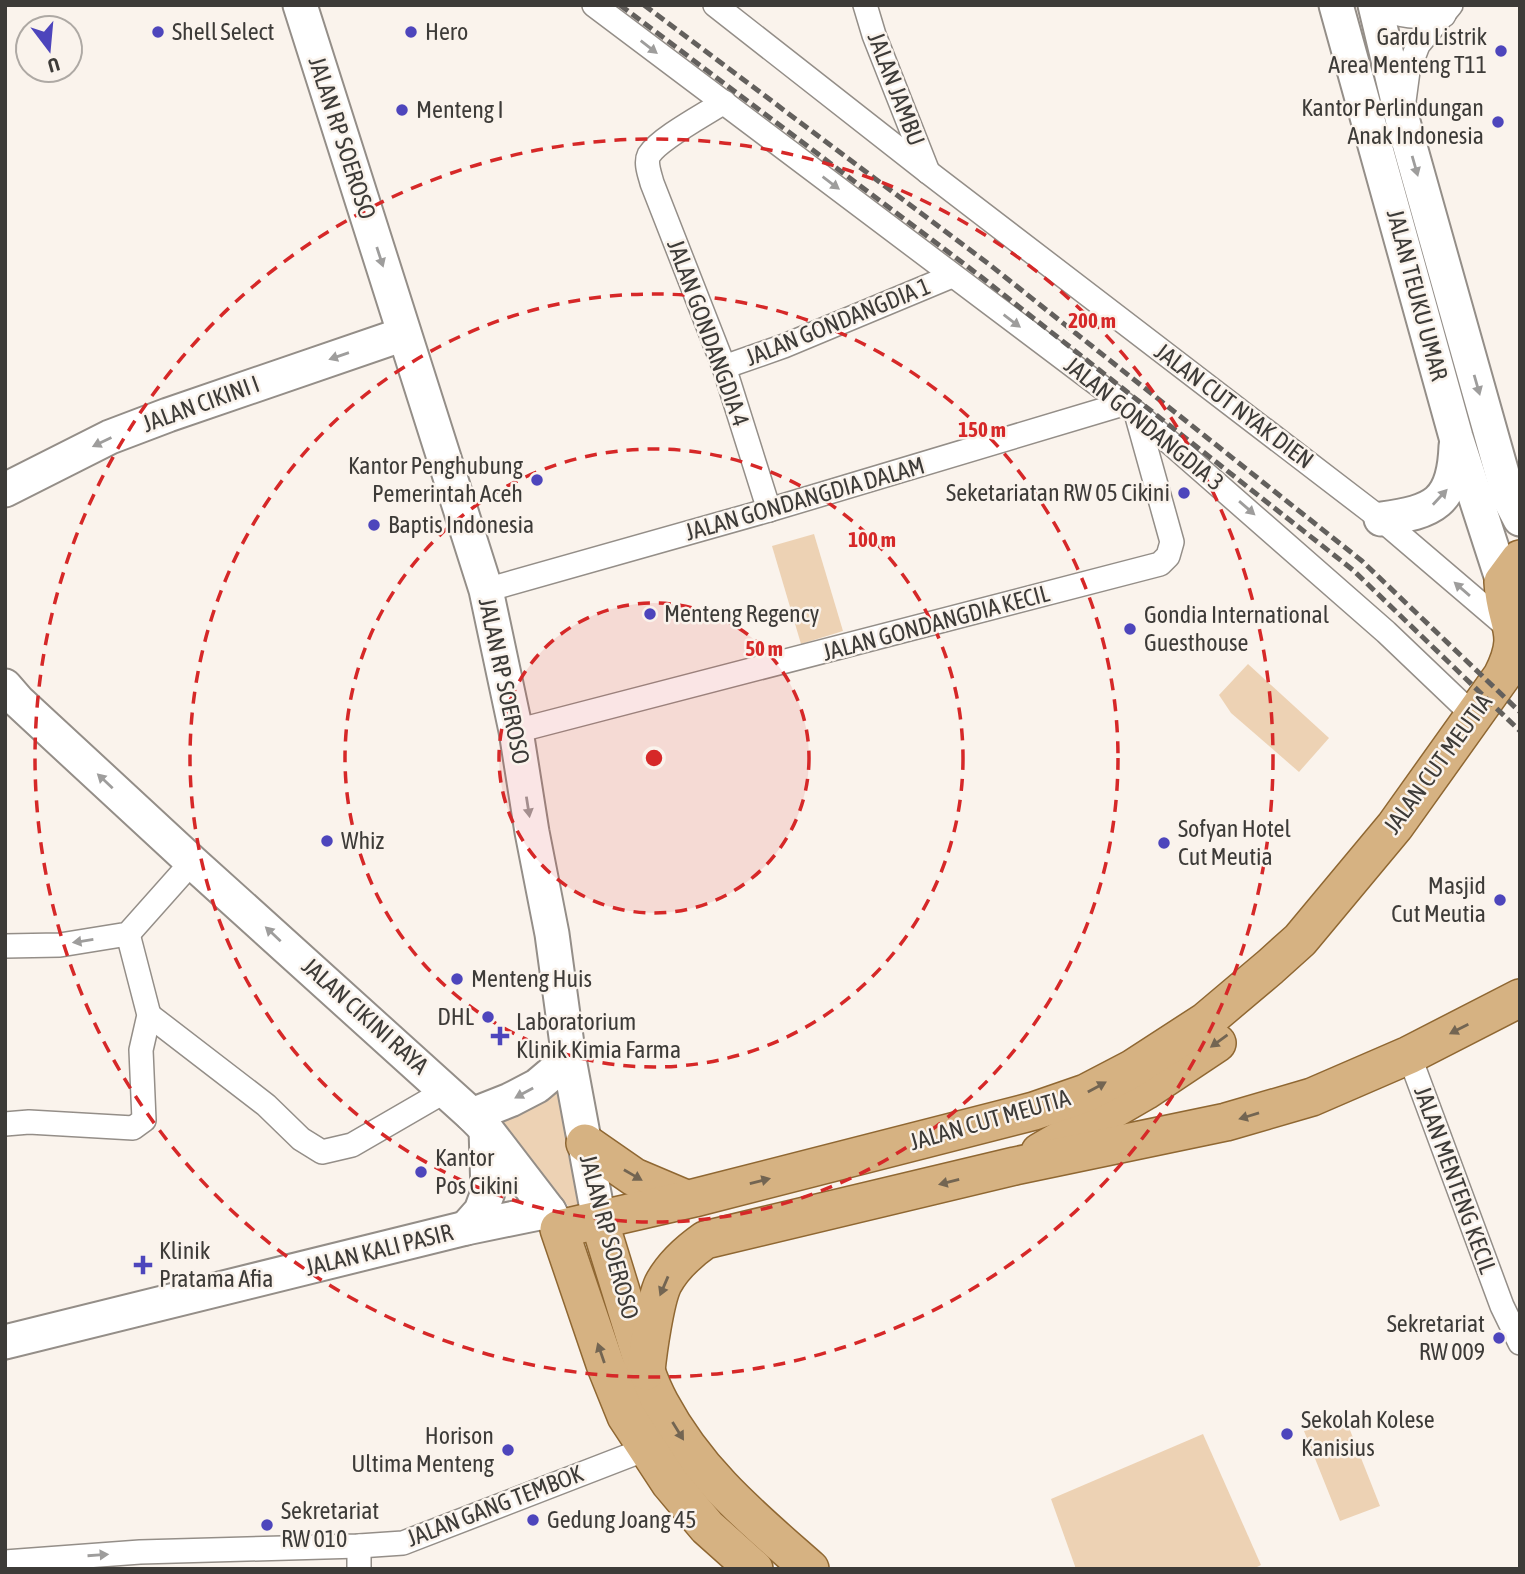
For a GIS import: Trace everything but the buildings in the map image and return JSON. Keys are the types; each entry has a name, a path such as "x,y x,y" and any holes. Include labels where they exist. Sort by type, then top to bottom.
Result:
{"main road":[{"name":"JALAN CUT MEUTIA","path":"554,1220 599,1220 1034,1111 1086,1093 1132,1069 1206,1021 1300,940 1395,827 1513,657 1516,645 1511,571"},
{"name":"JALAN CUT MEUTIA","path":"1015,1166 1144,1091 1221,1041 1287,985 1412,842 1520,695"},
{"name":"JALAN CUT MEUTIA","path":"646,1371 662,1285 687,1253 705,1240 1015,1166 1227,1122 1312,1097 1409,1055 1520,998"},
{"path":"585,1143 634,1177 690,1198 691,1219 695,1229 705,1240"},
{"name":"JALAN CIKINI RAYA","path":"554,1220 625,1416 670,1483 706,1527 754,1569"},
{"name":"JALAN RP SOEROSO","path":"599,1220 646,1371 659,1403 689,1449 716,1483 810,1569"}],"street":[{"name":"JALAN RP SOEROSO","path":"300,5 486,590 516,731 552,934 569,1059 599,1220"},
{"name":"JALAN GONDANGDIA 3","path":"594,5 1130,409 1386,632 1473,715"},
{"name":"JALAN CUT NYAK DIEN","path":"715,5 1381,519 1514,633"},
{"name":"JALAN JAMBU","path":"865,5 874,35 928,172"},
{"path":"1338,10 1375,6 1413,18 1448,10"},
{"name":"JALAN TEUKU UMAR","path":"1375,6 1402,118 1509,498 1520,519"},
{"name":"JALAN TEUKU UMAR","path":"1338,10 1456,437 1511,571"},
{"path":"1402,118 1405,86 1413,57 1426,33 1448,10"},
{"name":"JALAN GONDANGDIA 4","path":"724,102 666,139 649,156 647,164 724,367 769,510"},
{"name":"JALAN GONDANGDIA 1","path":"724,367 784,346 952,276"},
{"name":"JALAN CIKINI I","path":"5,490 110,437 404,334"},
{"name":"JALAN GONDANGDIA DALAM","path":"486,590 1130,409"},
{"name":"JALAN GONDANGDIA KECIL","path":"516,731 1160,564 1168,556 1171,542 1130,409"},
{"path":"1381,519 1413,515 1434,505 1448,489 1455,473 1456,437"},
{"name":"JALAN CIKINI RAYA","path":"5,686 192,862 447,1090 479,1122 554,1220"},
{"path":"5,946 60,945 128,934 192,862"},
{"path":"5,1124 29,1122 133,1128 144,1120 141,1050 149,1016 128,934"},
{"path":"149,1016 266,1105 301,1139 322,1152 352,1145 447,1090"},
{"name":"JALAN MENTENG KECIL","path":"1409,1055 1511,1302 1520,1343"},
{"path":"466,1228 481,1210 488,1192 479,1122 510,1100 537,1086 569,1059"},
{"name":"JALAN KALI PASIR","path":"5,1342 466,1228 554,1220"},
{"name":"JALAN GANG TEMBOK","path":"13,1564 359,1558 646,1449"}],"shaded area":[{"path":"814,534 843,631 801,644 772,546"},
{"path":"1248,664 1329,738 1299,772 1231,713 1219,695"},
{"path":"562,1077 575,1150 581,1220 485,1114"},
{"path":"1344,1415 1380,1506 1340,1521 1304,1431"},
{"path":"1203,1434 1261,1565 1253,1569 1076,1569 1051,1499"}],"railway":[{"path":"620,5 980,276 1353,570 1520,731"},
{"path":"644,5 990,265 1362,561 1520,712"}],"place":[{"name":"Shell Select","path":"158,32"},
{"name":"Hero","path":"411,32"},
{"name":"Gardu Listrik Area Menteng T11","path":"1501,51"},
{"name":"Menteng I","path":"402,110"},
{"name":"Kantor Perlindungan Anak Indonesia","path":"1498,122"},
{"name":"Kantor Penghubung Pemerintah Aceh","path":"537,480"},
{"name":"Seketariatan RW 05 Cikini","path":"1184,493"},
{"name":"Baptis Indonesia","path":"374,525"},
{"name":"Menteng Regency","path":"650,614"},
{"name":"Gondia International Guesthouse","path":"1130,629"},
{"name":"Whiz","path":"327,841"},
{"name":"Sofyan Hotel Cut Meutia","path":"1164,843"},
{"name":"Masjid Cut Meutia","path":"1500,900"},
{"name":"Menteng Huis","path":"457,979"},
{"name":"DHL","path":"488,1017"},
{"name":"Laboratorium Klinik Kimia Farma","path":"500,1036"},
{"name":"Kantor Pos Cikini","path":"421,1172"},
{"name":"Klinik Pratama Afia","path":"143,1265"},
{"name":"Sekretariat RW 009","path":"1499,1338"},
{"name":"Sekolah Kolese Kanisius","path":"1287,1434"},
{"name":"Horison Ultima Menteng","path":"508,1450"},
{"name":"Gedung Joang 45","path":"533,1520"},
{"name":"Sekretariat RW 010","path":"267,1525"}]}
